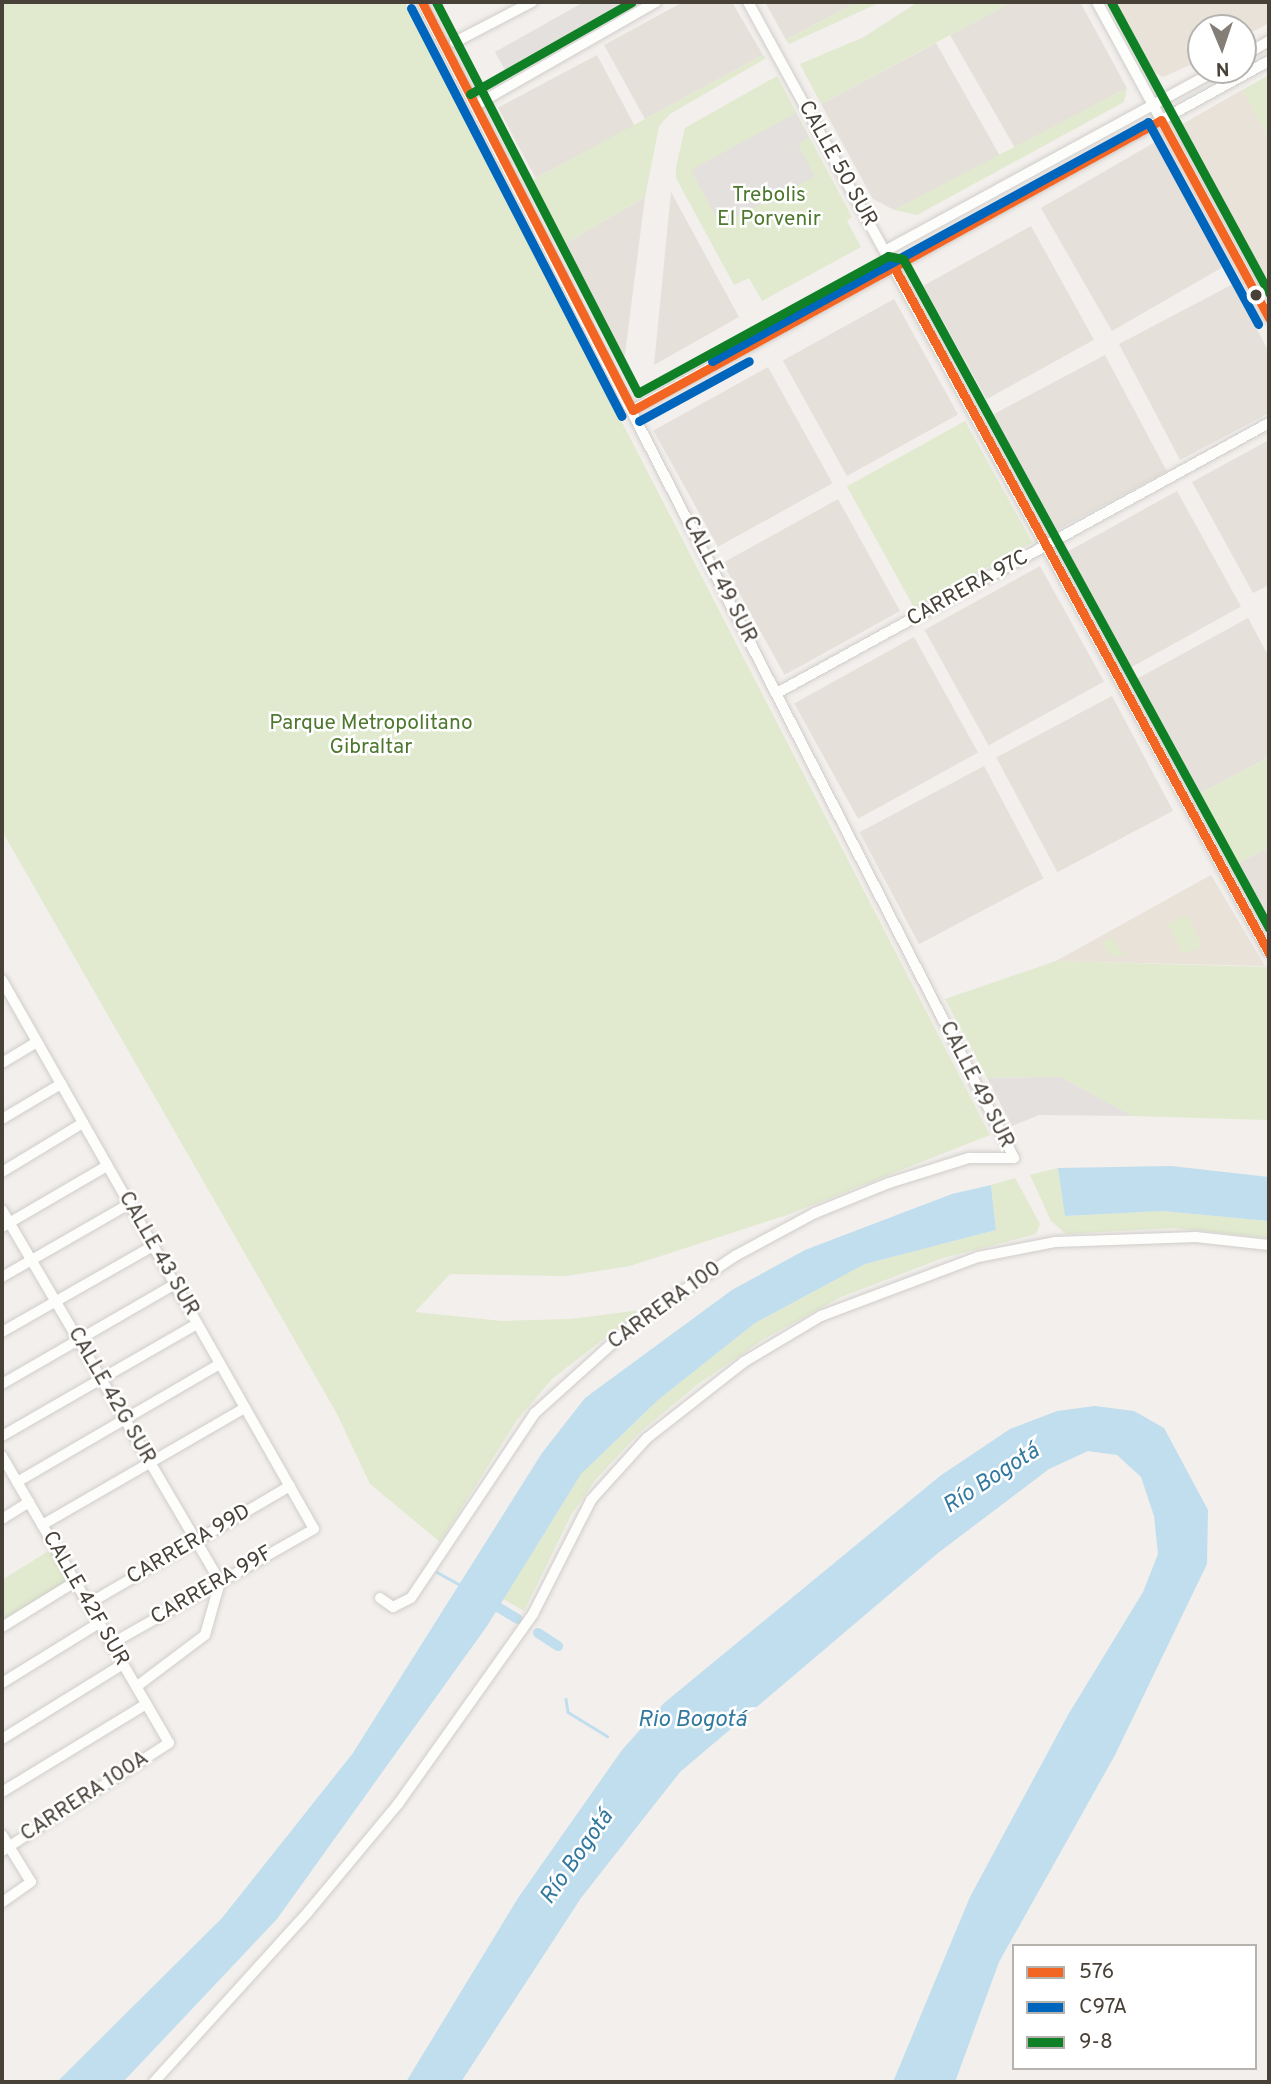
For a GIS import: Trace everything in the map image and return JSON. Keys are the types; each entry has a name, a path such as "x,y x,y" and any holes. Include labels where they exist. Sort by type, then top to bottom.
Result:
{"street":[{"path":"424,5 436,2"},
{"path":"455,43 532,2"},
{"path":"476,105 656,2"},
{"name":"CALLE 50 SUR","path":"748,2 1269,953"},
{"path":"1097,2 1269,318"},
{"name":"CALLE 49 SUR","path":"424,5 1014,1158"},
{"path":"633,410 1269,61"},
{"path":"885,251 1191,84"},
{"name":"CARRERA 97C","path":"777,693 1269,423"},
{"name":"CALLE 43 SUR","path":"2,980 314,1529"},
{"path":"2,1008 14,1001"},
{"path":"2,1063 37,1042"},
{"path":"2,1119 61,1084"},
{"path":"2,1172 83,1123"},
{"name":"CARRERA 100","path":"380,1598 393,1607 411,1598 535,1413 635,1323 735,1256 815,1213 889,1183 969,1158 1014,1158"},
{"path":"5,1225 107,1166"},
{"path":"2,1277 129,1204"},
{"name":"CALLE 42G SUR","path":"2,1210 5,1225 31,1260 220,1582"},
{"path":"154,2082 308,1912 398,1804 533,1614 591,1500 647,1438 744,1362 821,1316 978,1257 1068,1241 1196,1237 1269,1245"},
{"path":"2,1332 153,1246"},
{"path":"2,1384 175,1284"},
{"path":"2,1436 197,1324"},
{"path":"17,1482 220,1364"},
{"path":"41,1525 245,1408"},
{"name":"CALLE 42F SUR","path":"3,1460 169,1743"},
{"name":"CARRERA 99D","path":"88,1604 290,1486"},
{"path":"2,1519 29,1502"},
{"name":"CARRERA 99F","path":"111,1644 314,1529"},
{"path":"2,1627 75,1581"},
{"path":"136,1687 205,1635 220,1582"},
{"path":"2,1683 99,1623"},
{"path":"2,1739 123,1664"},
{"path":"2,1792 146,1704"},
{"name":"CARRERA 100A","path":"5,1849 169,1743"},
{"path":"2,1836 5,1849 31,1882 2,1902"}],"shaded area":[{"path":"584,2 641,2 509,77 495,52"},
{"path":"683,2 732,2 763,55 645,119 604,45"},
{"path":"765,2 857,2 786,40"},
{"path":"1012,2 1080,2 1127,88 1015,148 950,35"},
{"path":"1114,2 1269,2 1269,23 1257,29 1257,14 1187,14 1187,66 1163,77 1152,71"},
{"path":"936,43 1000,156 894,210 873,199 821,104"},
{"path":"597,55 635,126 536,178 498,108"},
{"path":"1242,90 1269,137 1269,286 1179,126"},
{"path":"796,113 809,138 798,144 815,177 720,224 691,170"},
{"path":"1157,141 1228,264 1112,331 1041,208"},
{"path":"671,192 739,317 654,365"},
{"path":"645,197 623,370 561,246"},
{"path":"1031,226 1094,340 986,399 923,286"},
{"path":"1233,284 1269,352 1269,413 1180,460 1119,344"},
{"path":"894,299 958,414 847,476 783,361"},
{"path":"1105,355 1167,472 1051,533 989,417"},
{"path":"768,367 832,483 718,547 653,431"},
{"path":"1269,440 1269,585 1253,593 1192,482"},
{"path":"1177,491 1241,606 1126,670 1062,555"},
{"path":"838,499 900,611 785,675 723,563"},
{"path":"1040,566 1104,681 989,745 925,630"},
{"path":"1248,618 1269,657 1269,757 1195,796 1133,681"},
{"path":"914,637 978,752 858,819 794,703"},
{"path":"1112,696 1173,811 1057,872 996,758"},
{"path":"984,766 1044,878 919,944 860,832"},
{"path":"1269,847 1269,932 1233,866"},
{"path":"1211,875 1265,966 1056,961"},
{"path":"1060,1077 1133,1116 1039,1115 1012,1126 987,1078"}],"green space":[{"name":"Parque Metropolitano Gibraltar","path":"2,2 405,2 990,1135 787,1215 630,1266 566,1276 450,1274 415,1312 502,1321 571,1319 641,1310 552,1379 517,1420 440,1542 370,1484 336,1412 2,831"},
{"path":"857,2 881,2 789,44 786,40"},
{"path":"918,2 1012,2 821,104 800,64 864,37"},
{"path":"763,55 766,58 670,114 659,126 645,197 561,246 529,182"},
{"path":"1269,75 1269,137 1242,90"},
{"name":"Trebolis El Porvenir","path":"777,76 852,217 847,221 861,247 762,301 749,278 734,285 676,178 676,167 685,128"},
{"path":"1127,88 1124,102 917,215 894,210"},
{"path":"965,421 1032,543 914,608 847,486"},
{"path":"1269,757 1269,847 1233,866 1195,796"},
{"path":"1186,915 1202,945 1183,955 1167,925"},
{"path":"1113,937 1125,956 1110,956 1102,943"},
{"path":"1056,961 1269,967 1269,1120 1133,1116 1060,1077 987,1078 945,999"},
{"path":"1058,1168 1066,1216 1162,1211 1269,1221 1269,1238 1174,1228 1066,1234 1051,1221 1030,1175"},
{"path":"1015,1178 1040,1224 1036,1234 943,1258 841,1297 764,1339 698,1384 640,1432 596,1479 571,1515 524,1611 503,1599 581,1474 658,1400 755,1323 865,1264 996,1230 991,1185"},
{"path":"50,1550 70,1582 2,1623 2,1580"}],"water":[{"path":"1171,1166 1269,1177 1269,1221 1162,1211 1065,1216 1058,1168"},
{"path":"991,1185 996,1230 865,1264 755,1323 658,1400 581,1474 487,1626 277,1919 123,2082 57,2082 222,1918 353,1753 542,1453 585,1398 732,1290 805,1250 952,1194"},
{"name":"Rio Bogotá","path":"1095,1406 1134,1411 1164,1428 1208,1510 1207,1564 1115,1755 999,1962 955,2082 893,2082 970,1897 1068,1715 1143,1592 1158,1554 1154,1516 1141,1477 1117,1455 1088,1451 1049,1469 938,1553 680,1772 581,1898 461,2082 406,2082 518,1898 622,1750 664,1703 940,1476 1010,1429 1057,1411"}],"waterway":[{"path":"437,1572 462,1586"},
{"path":"486,1600 518,1619"},
{"path":"538,1633 558,1646"},
{"path":"566,1699 568,1712 607,1736"}],"transit line":[{"name":"576","path":"422,2 633,410"},
{"name":"9-8","path":"436,2 638,393 888,256 903,259 1269,928"},
{"name":"9-8","path":"470,94 632,2"},
{"name":"9-8","path":"1111,2 1269,293"},
{"name":"C97A","path":"411,8 622,416"},
{"name":"576","path":"633,410 1161,120 1269,318"},
{"name":"C97A","path":"712,361 1148,122 1258,324"},
{"name":"576","path":"894,267 1269,953"},
{"name":"C97A","path":"639,421 749,361"}],"water label":[{"name":"Río Bogotá","path":"992,1480"},
{"name":"Río Bogotá","path":"578,1858"}]}
